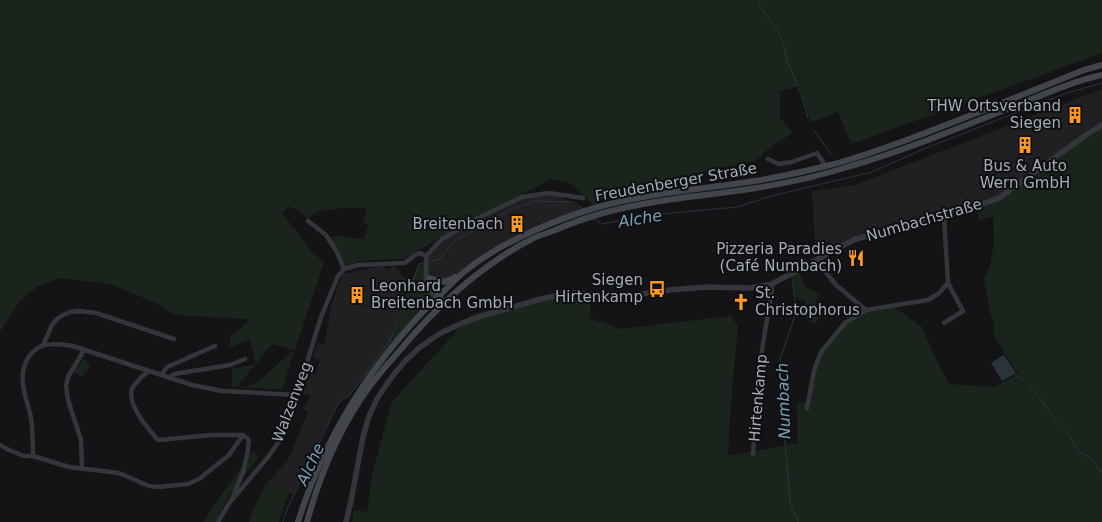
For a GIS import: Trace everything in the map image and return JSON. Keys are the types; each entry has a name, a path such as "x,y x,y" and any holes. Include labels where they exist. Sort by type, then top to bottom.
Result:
{"main road":[{"name":"Freudenberger Straße","path":"306,522 326,464 341,433 360,401 384,368 418,328 445,302 484,268 524,244 589,214 640,198 798,173 865,155 1084,70 1102,65"},
{"name":"Freudenberger Straße","path":"298,522 324,454 336,430 354,398 394,344 412,322 465,271 485,257 528,233 566,218 756,188 798,180 851,166 1102,74"},
{"path":"428,277 440,282 448,281 465,271"}],"street":[{"name":"Numbachstraße","path":"346,522 363,437 369,416 378,397 406,360 439,334 481,316 566,293 620,297 707,287 750,288 772,284 856,239 944,217 999,198 1102,125"},
{"path":"768,159 779,164 792,162 817,153 824,166"},
{"path":"439,295 434,295 431,292 426,280 428,277 426,256 442,239 482,216 522,197 549,193 583,198"},
{"path":"944,217 948,283 963,311 944,323"},
{"path":"308,221 326,236 337,252 344,269 358,266 405,263 416,255 423,254 426,256"},
{"path":"816,260 836,285 866,310"},
{"name":"Walzenweg","path":"218,522 230,502 268,457 282,437 335,280 344,269"},
{"path":"428,277 439,290 439,295 445,302"},
{"path":"807,408 814,371 821,352 846,323 866,310 928,300 938,294 948,283"},
{"name":"Hirtenkamp","path":"753,454 759,368 772,284"},
{"path":"33,456 31,417 22,376 28,357 43,345 52,325 58,319 70,312 96,313 174,339"},
{"path":"43,345 62,344 73,346 192,385 222,391 297,395"},
{"path":"161,375 167,367 215,346"},
{"path":"82,468 81,440 68,400 66,386 68,377 84,350"},
{"path":"169,378 174,374 230,365 245,359"},
{"path":"148,371 134,386 131,396 140,416 158,440 212,434 243,435 247,438 247,455 243,472 230,502"},
{"path":"0,445 17,454 33,456 69,466 119,473 149,486 158,487 188,484 199,479 229,455 243,435"}],"shaded area":[{"path":"0,0 1102,0 1102,53 851,144 838,112 811,122 799,86 780,91 780,118 793,133 773,145 755,161 620,190 593,205 570,183 551,179 403,259 360,261 346,266 330,237 341,235 358,239 364,238 368,224 363,223 367,208 319,211 308,218 288,206 282,213 312,252 324,262 282,389 244,388 259,381 294,350 272,344 256,364 250,339 230,347 230,336 248,322 247,319 175,315 154,302 110,284 61,278 37,287 19,302 0,332"},
{"path":"1102,89 1102,125 1009,191 986,203 866,236 816,260 812,191 855,185"},
{"path":"1102,125 1102,522 352,522 354,510 367,512 372,476 391,403 472,314 560,297 592,298 589,318 621,329 730,316 738,326 728,456 798,443 797,403 806,402 807,406 814,371 821,352 845,323 866,310 893,306 922,327 949,384 995,387 1018,374 993,334 995,328 984,279 990,265 994,243 993,216 979,220 977,206 999,198"},
{"path":"549,191 587,211 528,233 448,281 426,276 426,256 442,239 518,197"},
{"path":"427,262 426,276 431,292 439,295 412,322 349,396 390,340 419,264"},
{"path":"394,265 400,271 399,273 409,282 405,286 407,289 390,340 349,396 339,402 293,495 266,484 288,460 308,412 302,409 311,396 302,393 309,371 316,374 320,360 313,357 317,343 324,345 331,306 342,274 383,266 388,271"},
{"path":"799,269 807,288 820,294 817,297 815,307 824,314 815,324 804,316 806,301 795,297 790,275"},
{"path":"1004,355 1016,373 1002,381 991,363"},
{"path":"83,359 91,365 82,377 74,372"},
{"path":"256,364 237,387 232,387 232,369"},
{"path":"253,451 259,457 228,497 216,522 204,522 208,514"},
{"path":"266,484 289,492 279,522 249,522 253,510"}],"waterway":[{"path":"759,0 758,3 778,32 784,46 787,60 802,97 808,118"},
{"name":"Alche","path":"594,219 602,224 650,215 737,207 771,196 872,172 926,148 1064,94 1102,83"},
{"path":"813,129 831,154"},
{"name":"Alche","path":"429,262 440,259 455,241 496,217 533,201 573,202 584,209"},
{"name":"Alche","path":"283,522 288,507 339,402 349,396 390,340 419,264 425,262"},
{"name":"Numbach","path":"792,280 796,307 793,322 780,359 780,385 790,502 798,522"},
{"path":"1014,374 1023,380"},
{"path":"1028,385 1057,423"},
{"path":"1062,428 1069,434 1076,448 1092,459 1102,473"}],"place":[{"name":"THW Ortsverband Siegen","path":"1075,115"},
{"name":"Bus & Auto Wern GmbH","path":"1025,145"},
{"name":"Breitenbach","path":"517,224"},
{"name":"Pizzeria Paradies (Café Numbach)","path":"856,258"},
{"name":"Siegen Hirtenkamp","path":"657,289"},
{"name":"Leonhard Breitenbach GmbH","path":"357,295"},
{"name":"St. Christophorus","path":"741,302"}]}
